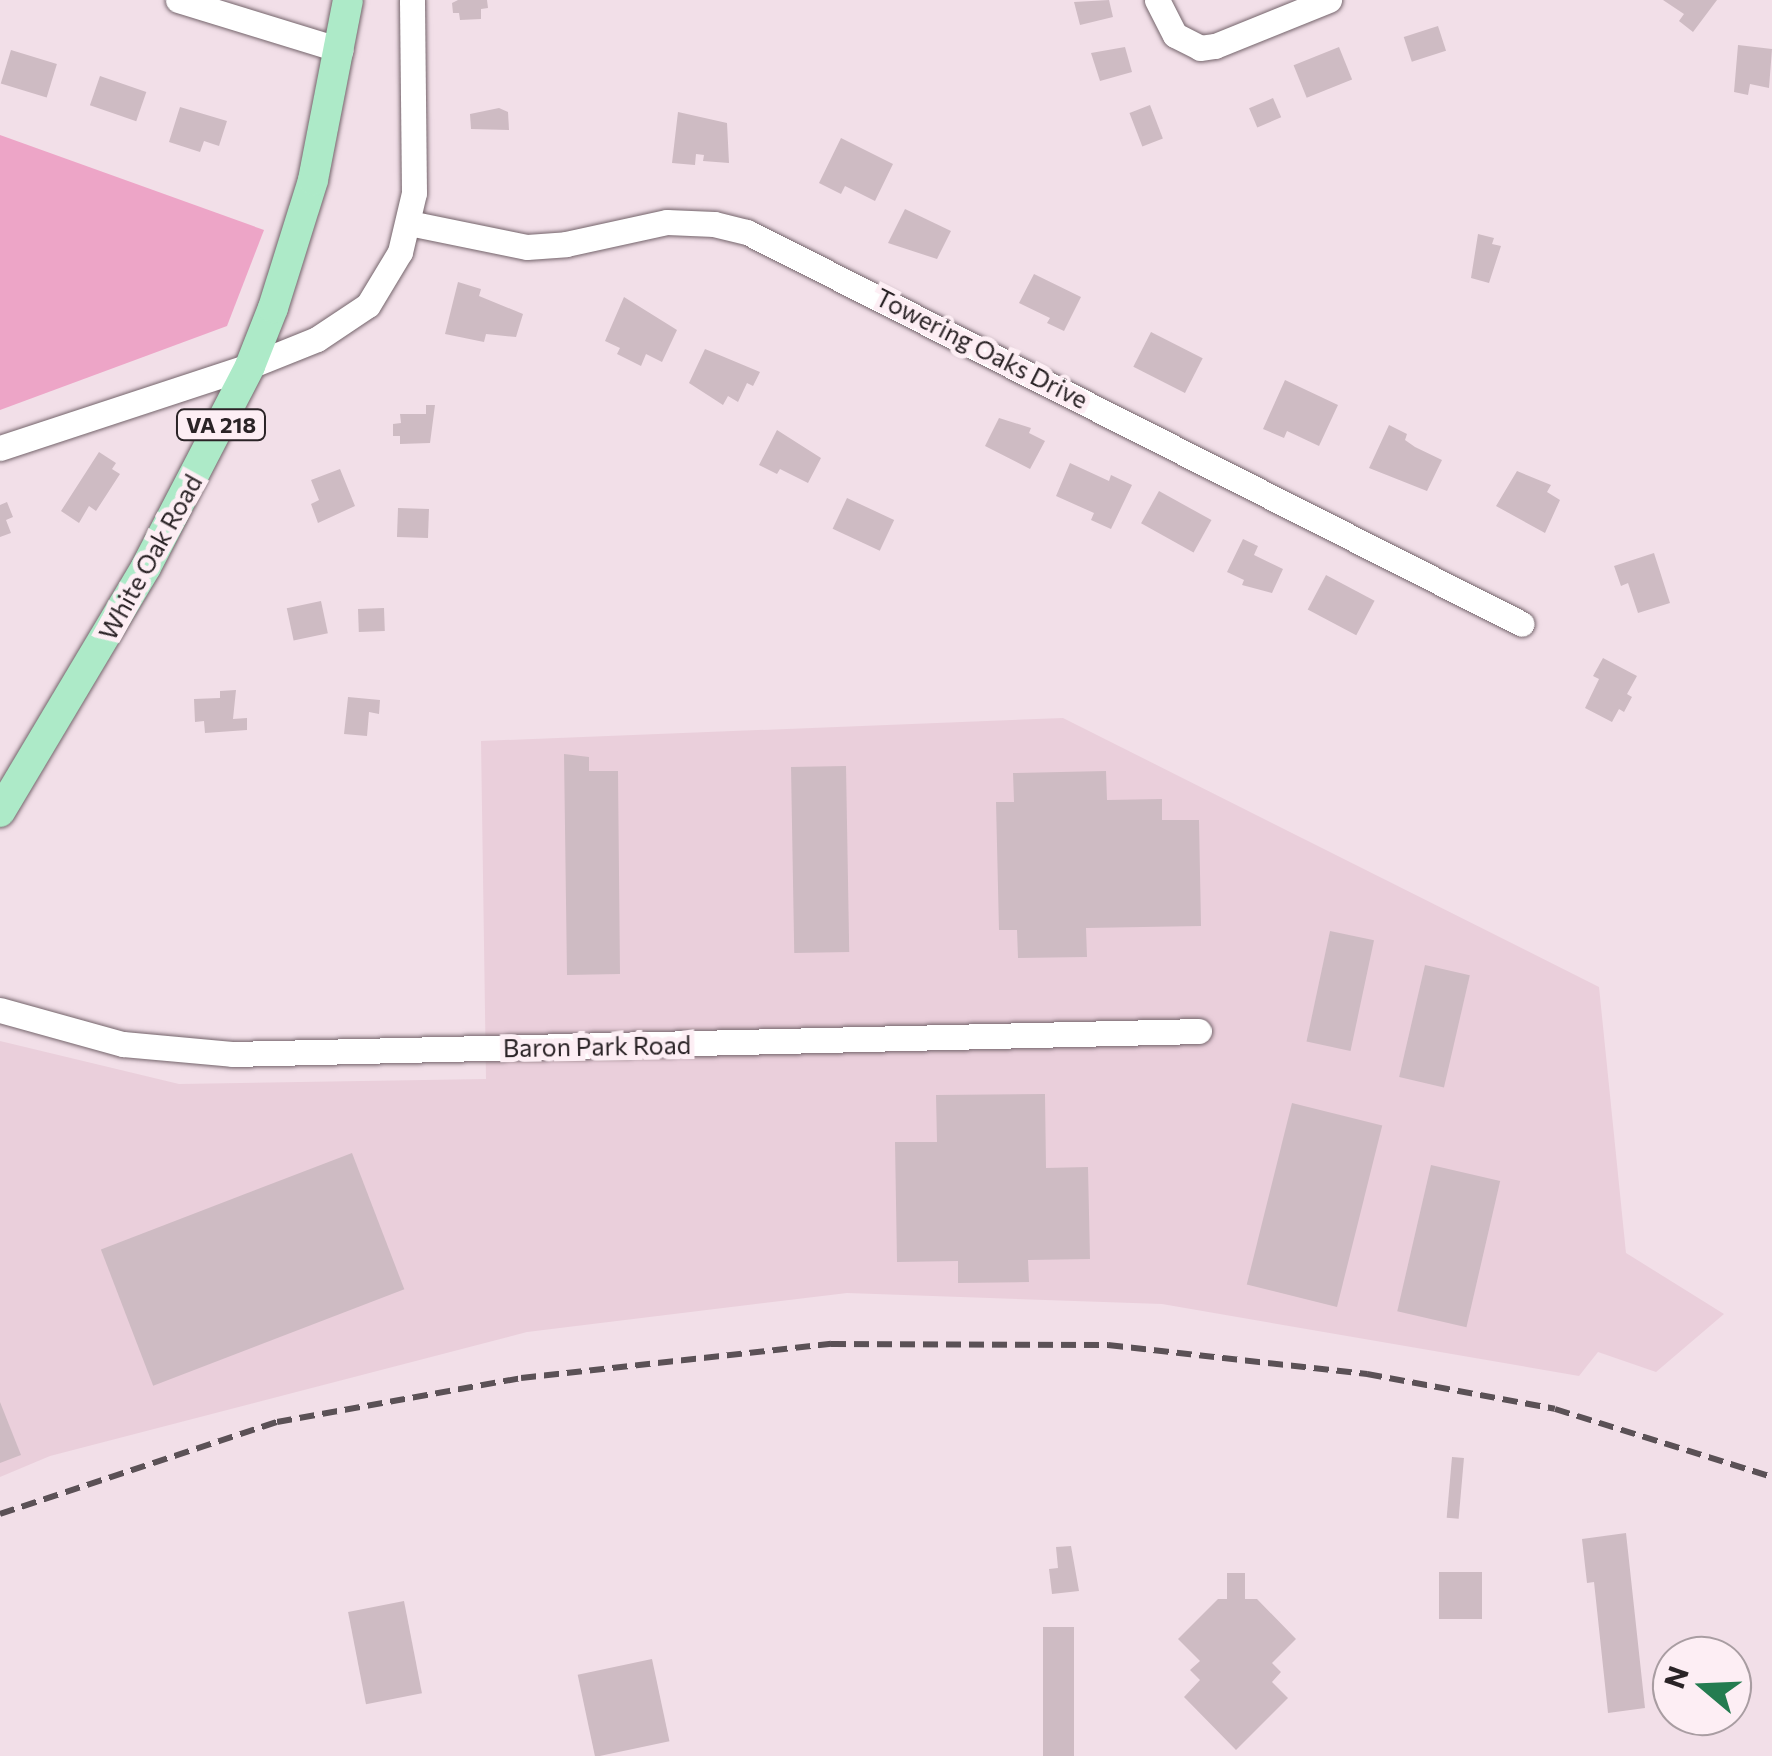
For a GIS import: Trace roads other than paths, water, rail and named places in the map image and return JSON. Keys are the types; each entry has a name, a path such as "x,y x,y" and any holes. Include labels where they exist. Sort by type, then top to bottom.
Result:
{"main road":[{"name":"White Oak Road","path":"0,812 146,567 250,366 279,291 314,180 348,0"}],"street":[{"path":"178,0 341,50"},
{"path":"0,448 250,366 317,339 368,305 386,280 409,223 416,139 412,0"},
{"path":"1157,0 1175,35 1200,48 1215,46 1329,0"},
{"name":"Towering Oaks Drive","path":"409,223 527,246 566,244 668,222 714,224 747,232 1522,624"},
{"name":"Baron Park Road","path":"0,1010 123,1044 232,1054 1199,1031"}],"railway":[{"path":"0,1514 277,1422 521,1378 831,1344 1108,1345 1367,1374 1555,1409 1772,1477"}]}
